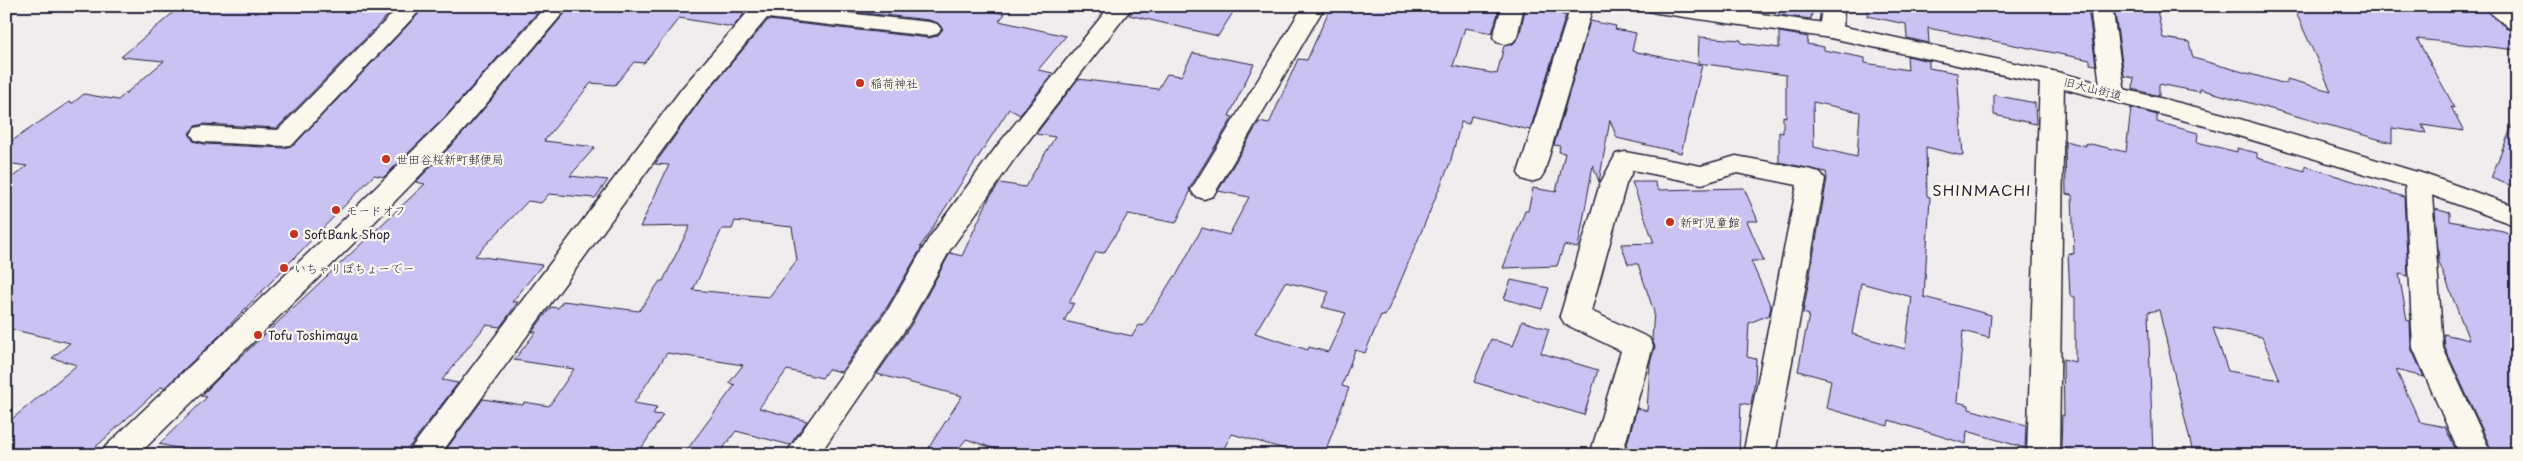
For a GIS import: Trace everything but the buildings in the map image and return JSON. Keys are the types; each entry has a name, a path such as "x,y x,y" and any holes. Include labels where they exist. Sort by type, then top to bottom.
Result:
{"street":[{"path":"204,134 284,138 413,6"},
{"path":"117,455 455,124 558,6"},
{"path":"800,455 899,316 939,245 1006,152 1122,6"},
{"path":"1204,190 1314,6"},
{"path":"1505,37 1514,6"},
{"path":"1531,173 1582,6"},
{"name":"旧大山街道","path":"1657,6 1831,31 2052,78 2214,120 2418,181 2517,217"},
{"path":"1831,31 1833,6"},
{"path":"2101,6 2113,93"},
{"path":"2493,6 2517,23"},
{"path":"422,455 692,92 761,11 929,29"},
{"path":"2043,455 2052,78"},
{"path":"1606,455 1638,346 1574,316 1613,184 1625,160 1702,174 1736,164 1812,178 1798,235 1790,293 1760,455"},
{"path":"2418,181 2428,348 2476,455"}],"place":[{"name":"稲荷神社","path":"860,83"},
{"name":"世田谷桜新町郵便局","path":"386,159"},
{"name":"モードオフ","path":"336,210"},
{"name":"新町児童館","path":"1670,222"},
{"name":"SoftBank Shop","path":"294,234"},
{"name":"いちゃりぽちょーでー","path":"284,268"},
{"name":"Tofu Toshimaya","path":"258,335"}],"district":[{"name":"SHINMACHI","path":"1982,189"}]}
